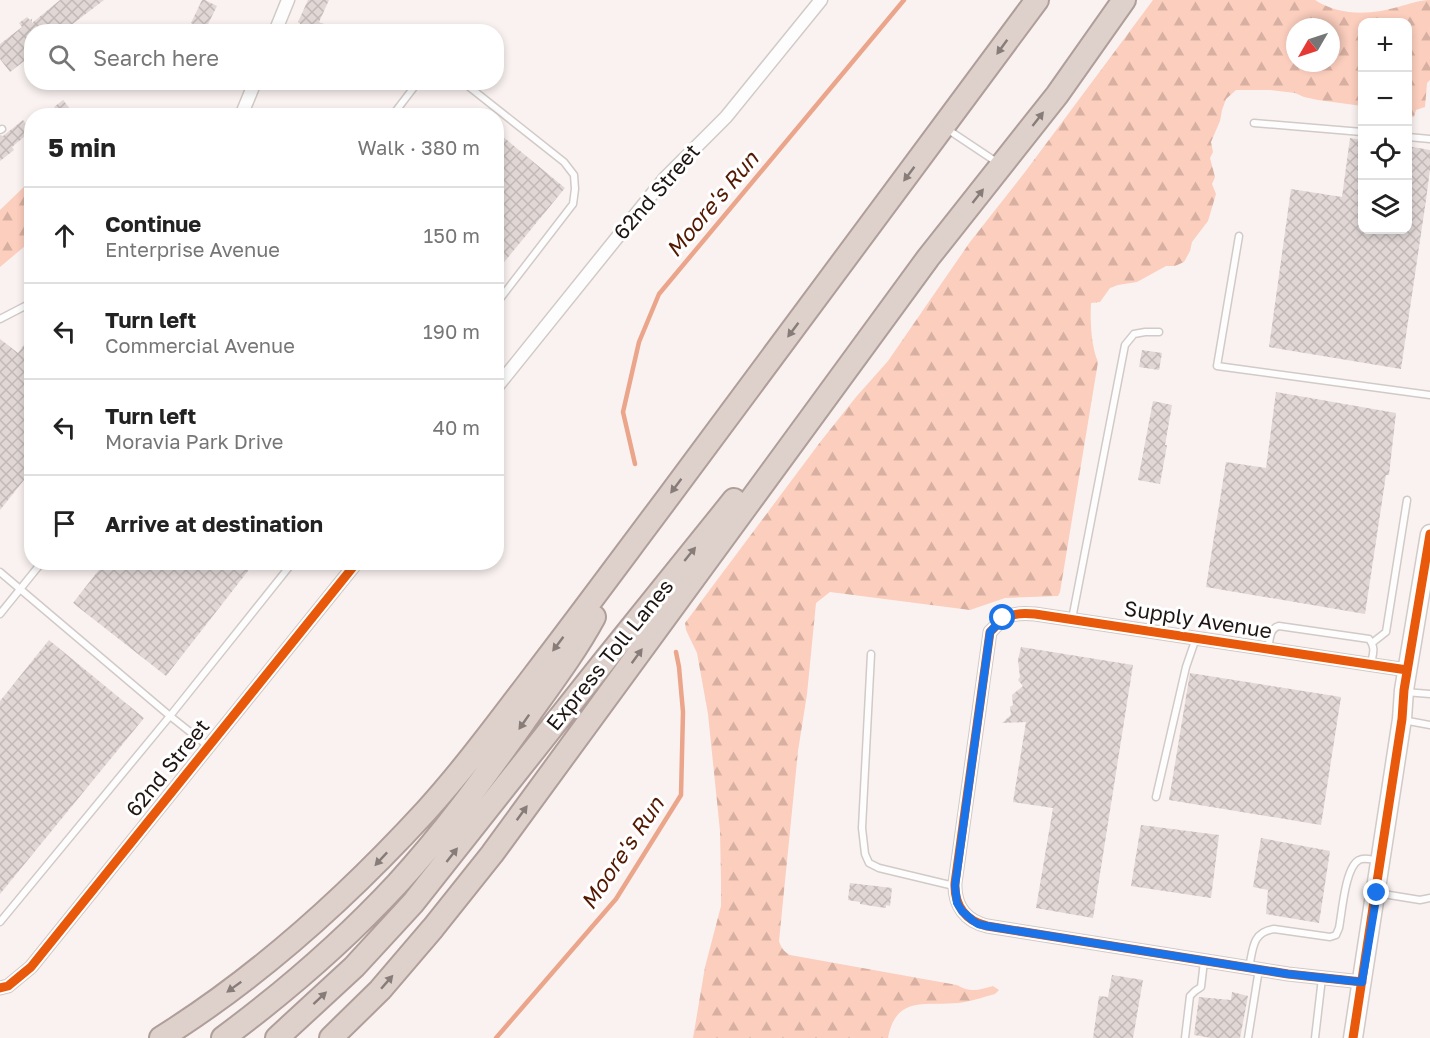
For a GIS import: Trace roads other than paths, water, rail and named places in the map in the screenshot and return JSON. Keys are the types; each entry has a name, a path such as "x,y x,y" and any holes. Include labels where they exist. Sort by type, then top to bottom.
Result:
{"highway":[{"path":"161,1038 241,982 320,917 376,865 461,770 631,547 1036,0"},
{"path":"331,1038 380,990 492,854 928,258 1057,95 1124,0"},
{"name":"Express Toll Lanes","path":"277,1038 354,967 413,903 928,258"},
{"name":"Express Toll Lanes","path":"223,1038 277,997 334,947 431,846 492,766 573,651 631,547"}],"main road":[{"path":"1353,1038 1377,893 1407,670 1429,543"}],"street":[{"path":"278,24 288,0"},
{"name":"62nd Street","path":"504,378 665,178 726,117 821,0"},
{"path":"244,108 252,90"},
{"name":"62nd Street","path":"0,988 8,986 31,967 351,570"},
{"name":"Supply Avenue","path":"955,886 990,632 1003,618 1018,613 1035,614 1407,670"},
{"path":"955,886 957,903 962,911 978,924 1204,961 1362,982"}],"lane":[{"path":"398,108 412,90"},
{"path":"473,90 496,108"},
{"path":"504,114 564,162 574,175 576,182 573,204 504,294"},
{"path":"1254,123 1358,132"},
{"path":"944,127 1001,165"},
{"path":"1412,137 1430,139"},
{"path":"1239,236 1217,366 1430,395"},
{"path":"0,319 24,306"},
{"path":"1072,620 1125,345 1134,334 1159,332"},
{"path":"1372,643 1386,632 1407,500"},
{"path":"0,614 36,570"},
{"path":"0,922 287,570"},
{"path":"0,572 209,747"},
{"path":"1268,649 1272,630 1279,626 1369,639 1374,648 1371,665"},
{"path":"1155,797 1186,667 1196,638"},
{"path":"871,654 862,828 865,854 869,862 879,868 955,886"},
{"path":"1404,692 1430,694"},
{"path":"1402,719 1430,725"},
{"path":"1248,1038 1256,936 1265,930 1274,929 1330,937 1336,934 1352,868 1357,861 1363,859 1381,861"},
{"path":"1377,893 1420,900 1430,898"},
{"path":"1185,1038 1190,996 1201,987 1204,961"},
{"path":"1315,1038 1323,978"}],"waterway":[{"name":"Moore's Run","path":"635,464 623,412 639,342 659,294 904,0"},
{"name":"Moore's Run","path":"496,1038 616,899 681,795 683,712 676,652"}]}
